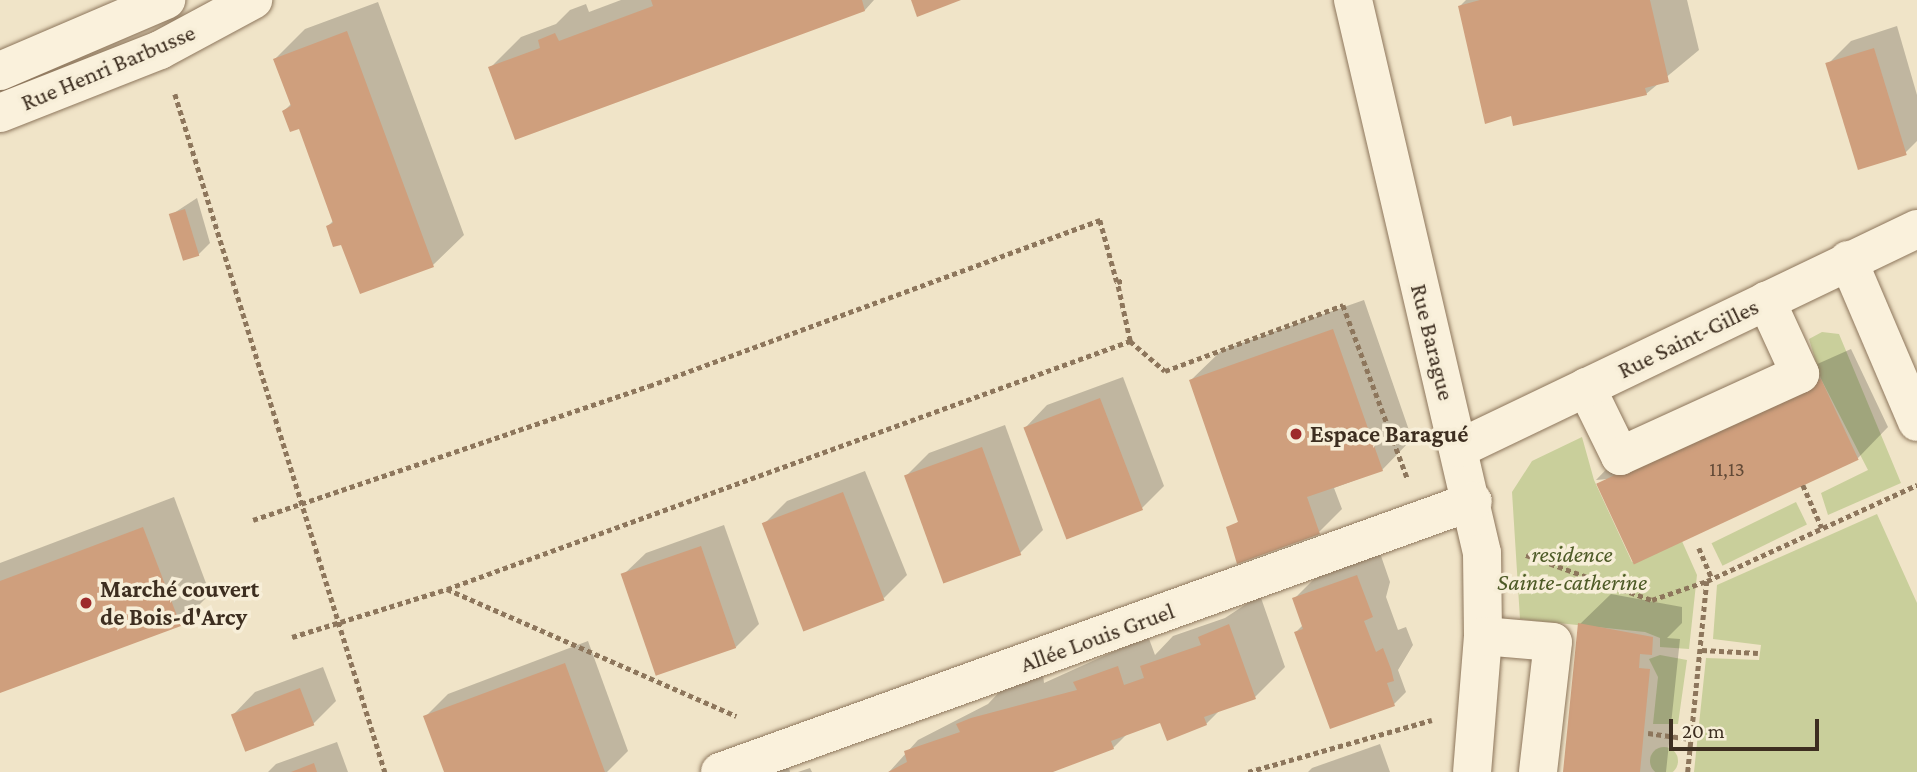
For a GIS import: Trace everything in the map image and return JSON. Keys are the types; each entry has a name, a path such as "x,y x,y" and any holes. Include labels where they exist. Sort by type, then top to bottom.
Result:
{"street":[{"name":"Rue Henri Barbusse","path":"0,71 166,0"},
{"name":"Rue Henri Barbusse","path":"0,113 160,50 253,0"},
{"name":"Rue Barague","path":"1353,0 1473,501 1482,553 1483,636 1472,772"},
{"name":"Rue Saint-Gilles","path":"1460,448 1917,229"},
{"path":"1848,260 1917,422"},
{"path":"1587,387 1620,456 1800,374 1766,300"},
{"name":"Allée Louis Gruel","path":"720,772 1473,501"},
{"path":"1483,636 1553,642 1538,772"}],"path":[{"path":"170,79 385,772"},
{"path":"253,520 649,386 1100,220 1130,341 1165,371 1343,305 1408,480 1396,484"},
{"path":"1117,282 1125,280"},
{"path":"292,637 336,621 447,589 1130,341"},
{"path":"1803,485 1822,528"},
{"path":"1482,553 1498,544 1652,600 1709,580 1917,485"},
{"path":"1688,772 1709,580 1699,548"},
{"path":"447,589 799,744"},
{"path":"1702,650 1758,653"},
{"path":"1248,772 1479,707"},
{"path":"1648,733 1691,739"}],"green space":[{"path":"1822,332 1839,334 1901,483 1828,515 1821,493 1868,470 1821,379 1809,339"},
{"name":"residence Sainte-catherine","path":"1582,437 1594,480 1632,562 1681,539 1697,575 1689,649 1660,647 1660,638 1645,632 1520,619 1512,492 1532,461"},
{"path":"1796,502 1807,524 1722,566 1712,543"},
{"name":"residence Sainte-catherine","path":"1877,514 1917,603 1917,772 1694,772 1706,658 1759,660 1761,645 1713,639 1717,585"},
{"path":"1660,655 1687,660 1678,724 1653,724 1658,677 1649,659"},
{"path":"1664,747 1674,751 1678,761 1674,771 1664,775 1654,771 1650,761 1654,751"}],"building":[{"path":"651,0 862,0 865,11 515,140 488,67 540,48 538,40 555,33 559,41 653,6"},
{"path":"911,0 961,0 917,17"},
{"path":"1480,0 1650,0 1669,82 1645,88 1647,95 1513,126 1511,116 1485,124 1458,6"},
{"path":"347,31 434,267 360,294 341,245 333,247 326,226 333,223 299,129 290,132 282,111 291,106 273,59"},
{"path":"1874,48 1907,155 1858,170 1825,63"},
{"path":"185,209 199,256 183,261 169,214"},
{"path":"1333,329 1383,471 1307,497 1320,534 1237,564 1226,527 1238,522 1189,380"},
{"path":"1821,379 1859,460 1634,564 1596,484"},
{"path":"1100,398 1143,510 1066,539 1023,427"},
{"path":"982,447 1021,555 943,583 904,475"},
{"path":"843,492 885,600 803,631 762,523"},
{"name":"Marché couvert de Bois-d'Arcy","path":"143,527 181,626 0,693 0,581"},
{"path":"701,546 736,648 656,676 621,574"},
{"path":"1357,575 1373,617 1364,621 1376,652 1383,648 1391,669 1394,681 1387,683 1395,706 1330,729 1294,632 1303,629 1292,598"},
{"path":"1578,623 1653,637 1652,655 1640,654 1639,668 1650,669 1640,772 1563,772"},
{"path":"1229,624 1256,699 1204,717 1207,725 1167,741 1160,723 1111,741 1114,749 1053,772 888,772 907,762 904,751 960,732 956,724 1077,690 1073,682 1118,666 1124,685 1144,678 1140,666 1201,645 1198,637"},
{"path":"565,663 605,772 444,772 423,716"},
{"path":"300,688 314,725 245,752 231,715"},
{"path":"314,763 317,772 291,772"}],"place":[{"name":"Espace Baragué","path":"1296,434"},
{"name":"Marché couvert de Bois-d'Arcy","path":"86,603"}]}
